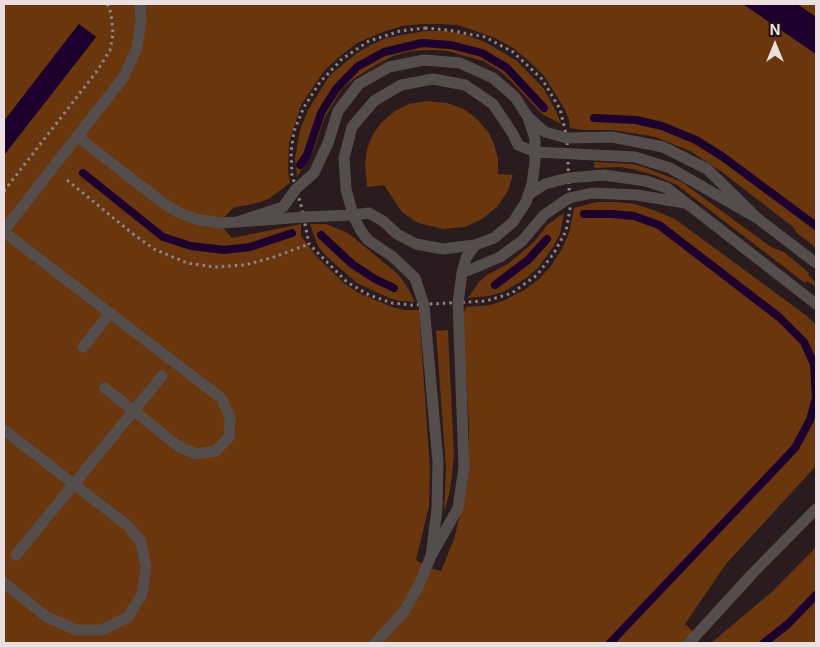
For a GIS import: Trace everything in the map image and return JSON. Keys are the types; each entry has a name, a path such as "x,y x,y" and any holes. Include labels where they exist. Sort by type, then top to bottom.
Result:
{"lane":[{"path":"104,388 178,446 196,454 216,451 229,437 230,416 221,398 4,231 124,78 137,48 140,4"},
{"path":"78,137 163,203 195,219 218,223 237,222 304,217 353,215 369,213 383,220 397,234 416,244 442,249 475,245 494,238 514,222 532,184 535,139 528,117 515,97 494,78 460,63 424,60 390,67 359,84 338,111 328,143 314,173 296,189 283,207 237,222"},
{"path":"431,556 437,509 438,462 424,305 415,278 393,256 368,240 361,231 353,215 346,189 344,158 352,127 374,101 400,85 432,79 465,85 493,104 518,145 535,152 635,157 670,168 757,218"},
{"path":"528,117 546,132 567,138 612,137 663,147 707,169 757,218 816,263"},
{"path":"528,195 545,184 568,178 604,175 646,181 666,188 688,203 816,304"},
{"path":"462,274 500,257 522,241 544,215 569,198 592,193 637,194 688,203"},
{"path":"375,643 403,613 419,585 431,556 458,508 464,467 458,303 466,258 475,245"},
{"path":"83,347 110,313"},
{"path":"16,555 162,376"},
{"path":"4,430 128,526 141,542 146,567 142,594 128,617 102,630 76,630 47,617 4,584"},
{"path":"689,643 816,508"}],"path":[{"path":"4,191 97,71 110,50 113,34 111,13 107,4"},
{"path":"425,28 485,37 513,52 542,79 560,109 567,138 568,155 570,209 566,231 554,254 537,275 512,293 486,301 424,305 392,303 369,295 348,282 309,244 304,217 292,175 291,152 294,131 304,107 320,82 342,59 369,41 400,32 425,28"},
{"path":"34,152 133,234 154,249 187,263 214,267 244,265 274,257 309,244"}],"shaded area":[{"path":"4,4 743,4 816,54 816,248 797,233 793,227 722,172 690,151 655,137 611,130 570,128 569,119 563,106 544,76 513,48 495,38 458,25 441,24 402,26 380,33 357,43 339,57 324,71 301,105 289,143 288,170 290,183 270,198 261,202 233,208 219,223 232,238 301,224 301,236 317,257 345,284 359,293 392,307 404,310 419,310 430,470 429,506 416,560 427,567 441,571 454,539 462,507 469,454 463,332 464,312 466,307 490,305 503,301 538,280 551,266 562,249 569,233 574,208 597,202 635,204 675,219 807,316 816,325 816,466 726,564 685,624 697,635 689,643 4,643 4,155 96,37 79,24 4,121"},
{"path":"743,4 797,4 816,17 816,54"},
{"path":"797,4 816,4 816,17"},
{"path":"79,24 96,37 4,155 4,121"},
{"path":"424,31 447,31 467,35 487,43 517,61 544,89 561,124 542,114 500,71 483,61 448,51 411,51 393,56 374,66 341,90 324,119 313,152 297,177 295,159 300,130 308,110 330,75 357,53 371,45 386,38"},
{"path":"426,101 447,103 464,109 477,119 489,133 494,144 498,159 498,174 513,175 508,191 497,207 482,219 465,227 443,229 418,223 402,212 384,185 367,187 365,163 367,149 373,134 382,122 395,111 409,104"},
{"path":"594,162 633,164 682,182 771,247 784,252 809,273 808,275 816,282 816,287 807,281 805,283 677,185 657,176 632,169 619,167 594,168"},
{"path":"564,213 560,234 538,268 525,279 503,292 489,296 468,298 479,282 487,275 509,263 535,241 547,225"},
{"path":"310,224 326,224 348,233 398,274 415,302 389,298 357,283 326,256 318,246"},
{"path":"448,330 454,456 450,491 444,512 446,469 436,331"},
{"path":"816,547 816,643 711,643 774,590"}],"waterway":[{"path":"300,165 307,155 321,113 336,89 357,67 384,52 422,43 451,45 482,53 507,68 544,108"},
{"path":"594,118 636,120 662,126 696,140 723,157 816,226"},
{"path":"83,173 163,237 191,246 224,250 250,247 292,233"},
{"path":"584,214 634,216 659,225 779,317 804,342 814,364 816,397"},
{"path":"321,235 352,264 375,279 394,288"},
{"path":"495,285 528,260 547,239"},
{"path":"610,643 795,448 810,420 816,398"},
{"path":"764,643 788,624 816,595"}]}
